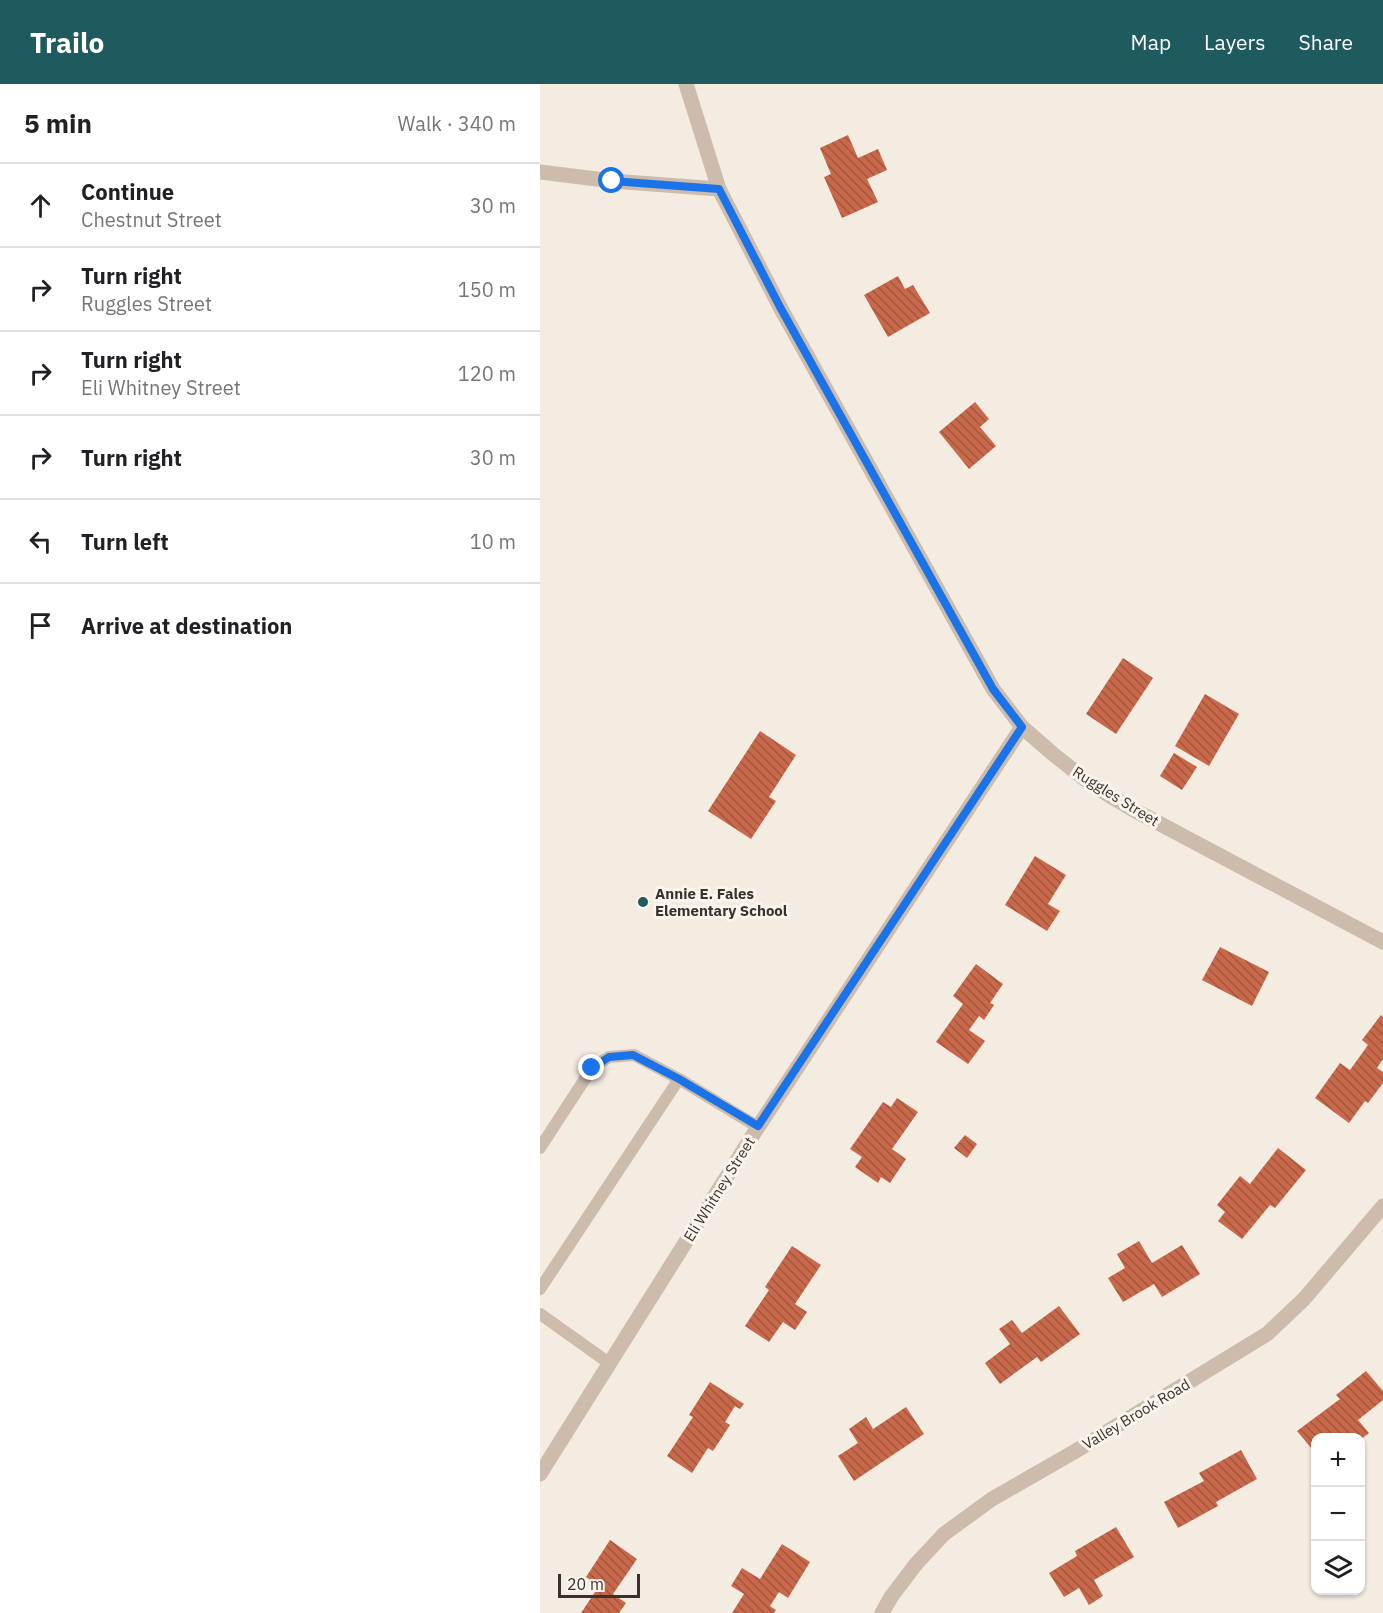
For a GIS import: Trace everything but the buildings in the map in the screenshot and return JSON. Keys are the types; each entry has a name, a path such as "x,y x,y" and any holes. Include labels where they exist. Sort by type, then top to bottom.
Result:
{"street":[{"name":"Ruggles Street","path":"686,84 719,189 780,307 993,689 1022,727 1092,784 1132,809 1383,942"},
{"path":"540,172 612,181 719,189"},
{"name":"Eli Whitney Street","path":"540,1474 758,1126 1022,727"},
{"name":"Valley Brook Road","path":"882,1613 916,1564 944,1534 992,1499 1074,1452 1267,1334 1304,1299 1383,1206"}],"lane":[{"path":"540,1148 592,1068 609,1057 633,1055 679,1079 758,1126"},
{"path":"540,1289 679,1079"},
{"path":"540,1314 609,1363"}],"place":[{"name":"Annie E. Fales Elementary School","path":"643,902"}],"route":[{"path":"592,1068 609,1057 633,1055 679,1079 758,1126 1022,727 993,689 780,307 719,189 612,181"}]}
